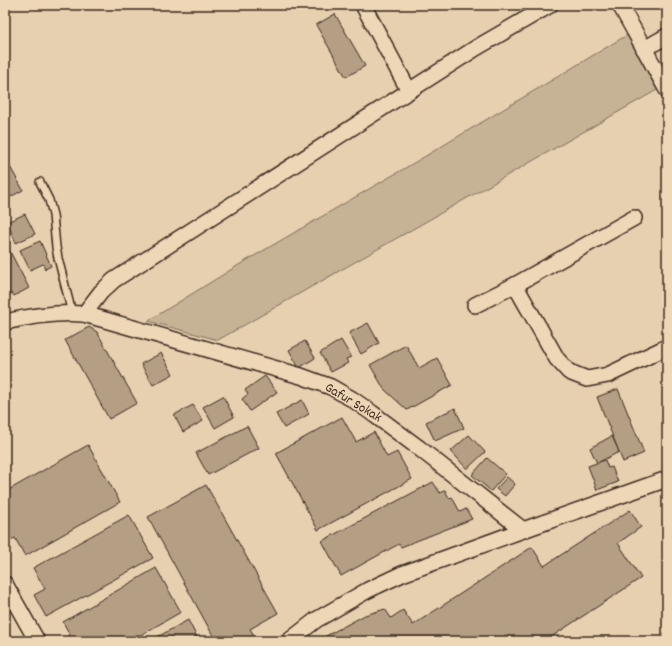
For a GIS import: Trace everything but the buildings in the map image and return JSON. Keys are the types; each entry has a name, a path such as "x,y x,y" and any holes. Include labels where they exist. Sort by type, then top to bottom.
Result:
{"street":[{"path":"363,5 409,91"},
{"path":"78,314 114,280 476,48 550,5"},
{"path":"620,5 667,90"},
{"path":"644,49 667,36"},
{"path":"475,305 634,218"},
{"path":"514,285 557,359 569,372 587,379 608,375 667,347"},
{"name":"Gafur Sokak","path":"5,322 48,315 78,314 301,376 330,387 352,399 372,413 523,530"},
{"path":"289,641 316,620 368,590 402,574 667,480"},
{"path":"5,584 36,641"}],"lane":[{"path":"40,182 49,200 53,215 57,252 78,314"}],"shaded area":[{"path":"627,35 657,90 218,340 148,321 237,266 424,157"}]}
